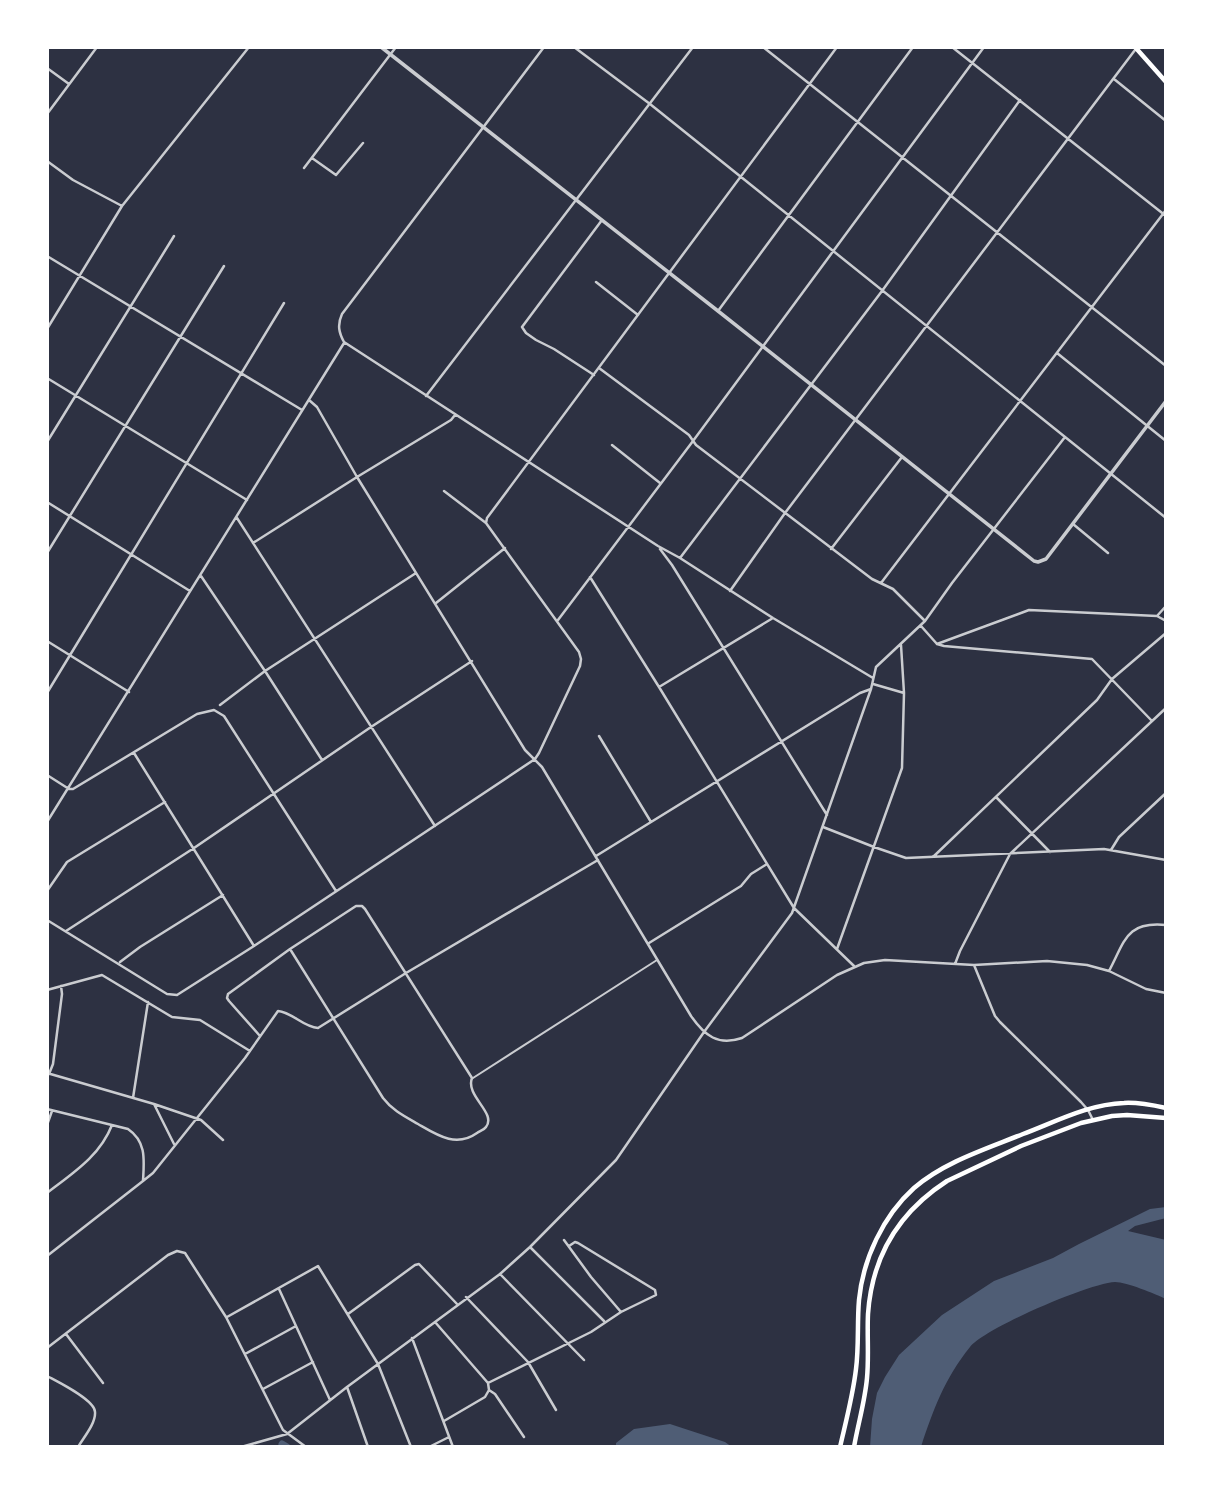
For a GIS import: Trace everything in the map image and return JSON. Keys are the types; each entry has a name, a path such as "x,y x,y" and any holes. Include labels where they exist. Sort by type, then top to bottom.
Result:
{"main road":[{"path":"1136,48 1166,82"},
{"path":"840,1447 856,1370 862,1283 878,1235 893,1211 915,1187 946,1167 1088,1110 1125,1103 1166,1108"},
{"path":"854,1447 867,1381 868,1314 872,1286 888,1242 918,1202 947,1181 1046,1136 1093,1120 1127,1115 1166,1118"}],"street":[{"path":"47,114 97,47"},
{"path":"47,329 122,206 249,47"},
{"path":"381,47 1034,561 1046,559 1166,401"},
{"path":"304,168 397,47"},
{"path":"544,47 342,314 339,324 344,342 658,546 873,678"},
{"path":"574,47 650,104 1166,518"},
{"path":"426,396 693,47"},
{"path":"486,523 487,518 837,47"},
{"path":"718,311 914,47"},
{"path":"881,583 1165,213 952,47"},
{"path":"557,621 985,47"},
{"path":"765,48 1166,366"},
{"path":"730,591 785,513 1136,48"},
{"path":"47,68 69,85"},
{"path":"1114,79 1166,121"},
{"path":"680,558 882,291 1020,100"},
{"path":"312,158 336,175 363,143"},
{"path":"47,161 73,180 122,206"},
{"path":"594,374 526,334 522,327 602,220"},
{"path":"47,442 174,236"},
{"path":"47,256 302,410"},
{"path":"47,553 224,266"},
{"path":"596,282 638,315"},
{"path":"47,693 284,303"},
{"path":"47,822 344,342"},
{"path":"1056,352 1166,441"},
{"path":"599,368 689,435 831,549 872,579 893,589 925,621"},
{"path":"47,378 247,500"},
{"path":"309,400 317,407 416,573 526,750 542,767 691,1016 704,1032 721,1041 743,1038 828,981 854,966 872,961 974,965 1047,961 1087,965 1109,971 1138,986 1166,993"},
{"path":"253,543 455,415"},
{"path":"241,1447 287,1434 499,1274 530,1247 616,1160 794,908 871,689 876,667 921,626 1065,437"},
{"path":"612,445 660,483"},
{"path":"831,549 902,457"},
{"path":"48,920 167,994 181,993 535,759 581,659 576,647 486,523 444,491"},
{"path":"47,502 191,592"},
{"path":"236,518 435,826"},
{"path":"1072,524 1108,553"},
{"path":"658,546 827,815"},
{"path":"436,604 505,548"},
{"path":"220,705 265,671 416,573"},
{"path":"201,576 322,760"},
{"path":"590,577 794,908 854,966"},
{"path":"1157,616 1166,606"},
{"path":"937,644 1029,610 1157,616 1166,621"},
{"path":"659,687 773,618"},
{"path":"921,626 937,644 1092,659 1152,721"},
{"path":"933,858 1097,700 1112,679 1166,634"},
{"path":"47,641 129,692"},
{"path":"837,949 902,768 904,693 901,644"},
{"path":"66,931 472,661"},
{"path":"872,684 904,693"},
{"path":"47,1256 153,1172 280,1010 314,1028 334,1018 597,858 860,693 871,689"},
{"path":"955,964 1010,854 1166,708"},
{"path":"47,775 73,789 197,715 214,710 224,716 335,891"},
{"path":"599,736 651,822"},
{"path":"134,753 254,946"},
{"path":"1111,850 1119,837 1166,793"},
{"path":"996,797 1049,852"},
{"path":"47,891 67,862 165,802"},
{"path":"823,827 906,858 1111,850 1166,860"},
{"path":"649,943 741,886 751,874 767,864"},
{"path":"119,963 223,895"},
{"path":"260,1036 229,1001 228,994 290,949 359,906 366,909 472,1078 471,1090 489,1118 486,1127 472,1137 455,1141 440,1137 390,1107 290,949"},
{"path":"1109,971 1130,932 1146,924 1166,925"},
{"path":"974,965 995,1016 1088,1110 1093,1120"},
{"path":"47,990 102,975 172,1017 200,1020 250,1051"},
{"path":"61,986 53,1064 48,1074 195,1118 204,1122 223,1140"},
{"path":"132,1098 148,1002"},
{"path":"154,1104 174,1144"},
{"path":"47,1110 131,1131 141,1143 144,1154 143,1181"},
{"path":"47,1125 52,1111"},
{"path":"47,1193 98,1151 112,1125"},
{"path":"564,1240 621,1312"},
{"path":"488,1382 591,1332 656,1293 578,1243 569,1246"},
{"path":"530,1247 605,1322"},
{"path":"47,1348 168,1255 177,1251 184,1253 226,1317 283,1430 306,1447"},
{"path":"348,1314 419,1264 457,1304"},
{"path":"226,1317 318,1266 378,1364 411,1447"},
{"path":"499,1274 584,1360"},
{"path":"278,1288 330,1400"},
{"path":"466,1297 528,1362 556,1410"},
{"path":"435,1322 488,1382 489,1390 485,1397 444,1421"},
{"path":"246,1354 296,1326"},
{"path":"66,1334 103,1383"},
{"path":"412,1338 453,1447"},
{"path":"264,1389 313,1362"},
{"path":"47,1376 88,1400 94,1407 95,1414 91,1425 78,1447"},
{"path":"346,1387 368,1447"},
{"path":"489,1390 495,1394 524,1437"},
{"path":"429,1447 449,1437"}],"lane":[{"path":"472,1078 658,959"}],"water":[{"path":"1166,1207 1166,1218 1135,1226 1128,1231 1166,1240 1166,1299 1134,1286 1115,1282 1084,1290 1016,1318 980,1339 961,1359 941,1395 921,1447 870,1447 877,1393 885,1377 899,1355 942,1315 994,1281 1053,1258 1150,1209"},
{"path":"670,1424 725,1442 732,1447 616,1447 616,1443 634,1429"}],"waterway":[{"path":"282,1444 287,1447"}]}
